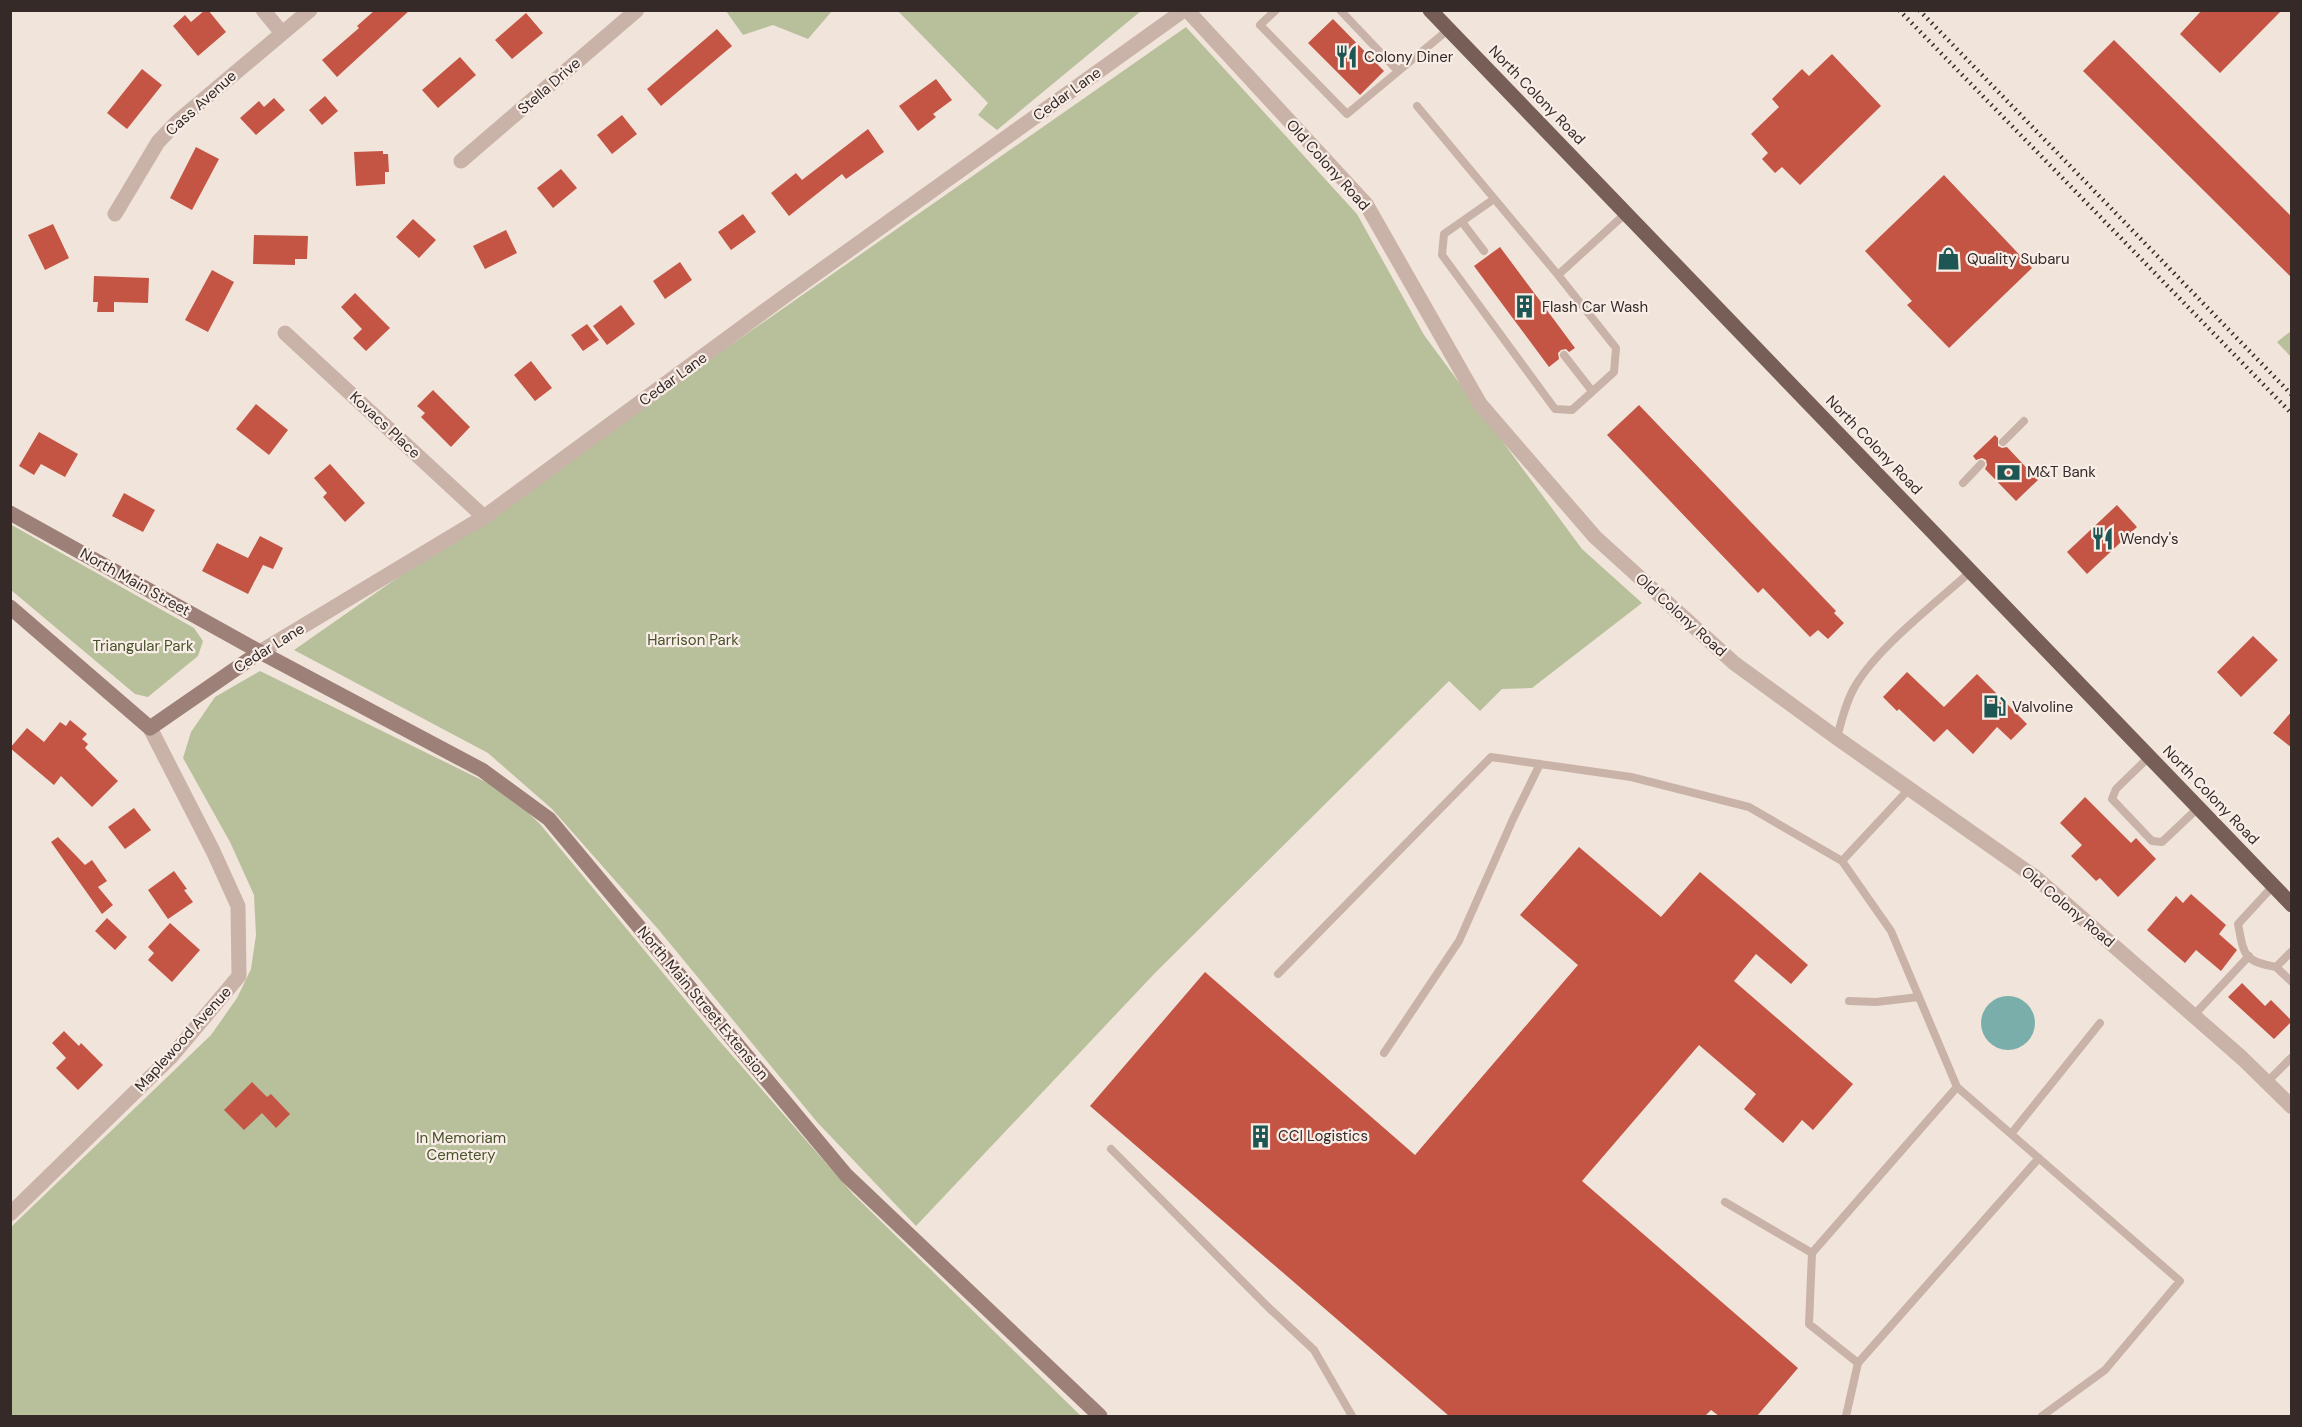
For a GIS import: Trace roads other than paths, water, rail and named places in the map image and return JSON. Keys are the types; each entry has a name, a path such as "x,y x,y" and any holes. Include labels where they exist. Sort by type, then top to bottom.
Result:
{"main road":[{"name":"North Colony Road","path":"1430,10 2292,905"}],"street":[{"path":"263,10 282,33"},
{"name":"Cass Avenue","path":"116,214 158,142 171,128 310,10"},
{"name":"Stella Drive","path":"461,161 637,10"},
{"name":"Cedar Lane","path":"150,728 260,652 484,517 785,297 1185,10"},
{"name":"Old Colony Road","path":"1185,10 1366,204 1480,404 1595,537 1734,663 2035,877 2194,1015 2292,1107"},
{"name":"Kovacs Place","path":"285,333 484,517"},
{"name":"North Main Street","path":"10,513 260,652"},
{"path":"10,607 150,728"},
{"name":"North Main Street Extension","path":"260,652 482,770 549,819 846,1176 1100,1416"},
{"name":"Maplewood Avenue","path":"10,1214 171,1057 239,976 238,906 213,851 150,728"}],"lane":[{"path":"1276,10 1260,25 1347,114 1449,29"},
{"path":"1340,10 1398,71"},
{"path":"1417,106 1558,275 1616,348 1614,372 1572,410 1556,409 1442,255 1444,234 1494,199"},
{"path":"1558,275 1625,214"},
{"path":"1462,222 1484,251"},
{"path":"1564,355 1592,391"},
{"path":"2003,442 2024,421"},
{"path":"1962,483 1981,464"},
{"path":"1837,738 1843,713 1853,688 1879,654 1970,572"},
{"path":"1278,974 1491,758 1631,777 1749,807 1842,861 1891,931 1957,1087 2180,1281 2105,1370 2042,1416"},
{"path":"2149,758 2116,789 2112,800 2152,840 2162,842 2198,808"},
{"path":"1384,1053 1459,941 1540,764"},
{"path":"1842,861 1910,788"},
{"path":"2273,886 2238,924 2243,951 2256,964 2276,967 2292,981"},
{"path":"2276,967 2292,951"},
{"path":"2194,1015 2249,956"},
{"path":"1849,1001 1876,1002 1919,997"},
{"path":"2011,1134 2100,1023"},
{"path":"2267,1082 2292,1057"},
{"path":"1857,1363 1809,1324 1812,1253 1957,1087"},
{"path":"1111,1149 1268,1307 1314,1350 1352,1416"},
{"path":"1845,1416 1857,1363 2039,1158"},
{"path":"1725,1202 1812,1253"}],"water":[{"path":"2008,996 2018,998 2027,1004 2033,1013 2035,1023 2033,1033 2027,1042 2018,1048 2008,1050 1998,1048 1989,1042 1983,1033 1981,1023 1983,1013 1989,1004 1998,998"}],"railway":[{"path":"1899,10 2292,414"},
{"path":"1919,10 2292,395"}],"place":[{"name":"Colony Diner","path":"1346,57"},
{"name":"Quality Subaru","path":"1949,259"},
{"name":"Flash Car Wash","path":"1524,307"},
{"name":"M&T Bank","path":"2009,472"},
{"name":"Wendy's","path":"2102,539"},
{"name":"Valvoline","path":"1994,707"},
{"name":"CCI Logistics","path":"1260,1136"}],"park label":[{"name":"Harrison Park","path":"693,640"},
{"name":"Triangular Park","path":"143,646"},
{"name":"In Memoriam Cemetery","path":"461,1146"}]}
